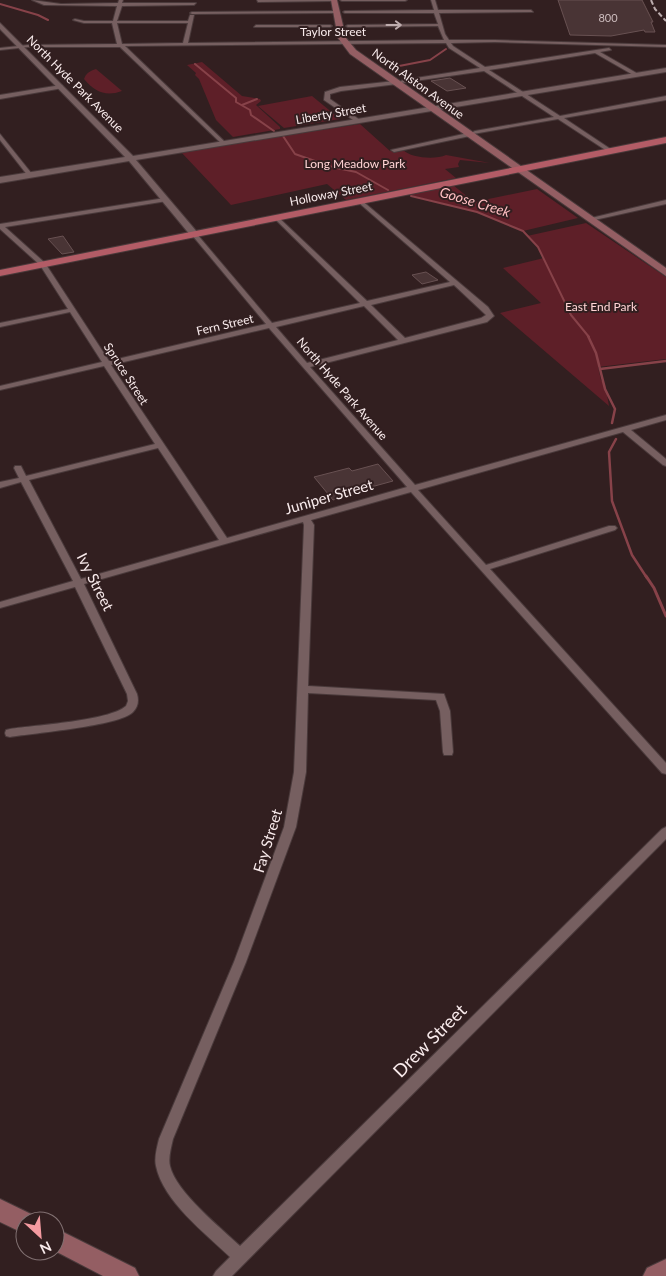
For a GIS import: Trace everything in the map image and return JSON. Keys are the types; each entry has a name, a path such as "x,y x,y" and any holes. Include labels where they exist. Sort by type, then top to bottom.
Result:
{"main road":[{"name":"North Alston Avenue","path":"334,0 348,26 348,42"},
{"name":"North Alston Avenue","path":"342,0 340,12 348,42 353,52 399,82 508,163 519,168 666,273"},
{"name":"Holloway Street","path":"0,273 666,140"},
{"path":"0,1210 15,1218"},
{"path":"65,1243 127,1276"},
{"path":"655,1276 666,1271"}],"street":[{"path":"34,0 44,4 61,5 120,2 194,2 185,43"},
{"path":"254,43 258,0 334,0"},
{"path":"342,0 405,0"},
{"path":"433,0 446,41 458,53 610,151"},
{"path":"120,2 114,22 120,44 223,143"},
{"path":"192,13 436,12 513,8 531,11"},
{"path":"75,20 190,22"},
{"path":"348,26 440,25"},
{"name":"North Hyde Park Avenue","path":"0,26 131,158 270,326 666,770"},
{"path":"256,26 330,26"},
{"name":"Taylor Street","path":"0,50 21,46 120,44 446,41 666,46"},
{"path":"358,121 327,100 327,94 340,88 399,82 630,46"},
{"path":"596,51 637,75"},
{"name":"Liberty Street","path":"0,180 666,70"},
{"path":"0,97 61,87"},
{"path":"394,150 666,98"},
{"path":"0,136 30,175"},
{"path":"0,226 165,200"},
{"path":"305,366 484,320 490,316 485,309 360,201"},
{"path":"590,219 666,202"},
{"path":"277,218 403,340"},
{"name":"Spruce Street","path":"0,226 43,264 106,364 225,542"},
{"name":"Fern Street","path":"0,388 455,283"},
{"path":"0,325 71,310"},
{"name":"Juniper Street","path":"0,605 666,417"},
{"path":"625,428 666,464"},
{"path":"0,485 160,445"},
{"name":"Ivy Street","path":"10,733 111,718 127,712 134,700 79,583 18,468"},
{"name":"Fay Street","path":"240,1256 177,1194 165,1173 163,1165 164,1153 166,1139 240,962 290,827 300,772 308,525 306,518"},
{"path":"485,568 612,528"},
{"path":"304,689 440,697 445,711 448,752"},
{"name":"Drew Street","path":"221,1276 666,832"}],"green space":[{"path":"202,62 242,96 260,99 261,101 256,105 280,129 233,137 216,120 199,79 195,75 196,73 187,65"},
{"path":"96,69 122,91 106,93 92,87 84,79 88,72"},
{"path":"312,96 340,119 284,128 258,106"},
{"name":"Long Meadow Park","path":"360,124 390,151 403,150 412,155 423,157 441,157 446,155 490,163 460,160 459,167 445,169 456,178 346,200 327,184 231,205 181,152"},
{"name":"Long Meadow Park","path":"453,185 474,202 537,189 578,218 523,231 477,212 407,194"},
{"name":"East End Park","path":"586,223 666,277 666,359 598,367 601,380 605,384 609,406 500,313 541,303 503,268 544,258 538,247 527,236"}],"building":[{"path":"558,0 642,0 653,22 651,22 655,32 645,32 644,30 611,36 570,35"},
{"path":"450,78 466,88 447,91 431,81"},
{"path":"63,236 74,252 62,254 48,239"},
{"path":"426,272 438,280 422,284 412,275"},
{"path":"378,464 393,481 333,500 314,477 349,468 352,471"}],"waterway":[{"name":"Goose Creek","path":"0,4 38,15 48,20"},
{"path":"394,67 430,60 446,49"},
{"name":"Goose Creek","path":"195,64 236,98 236,102 250,110 251,115 274,131"},
{"path":"242,105 257,99"},
{"name":"Goose Creek","path":"283,136 295,154 332,167 356,172 388,190"},
{"name":"Goose Creek","path":"411,196 477,212 523,231 538,247 571,315 589,337"},
{"name":"Goose Creek","path":"588,336 596,353 600,369"},
{"path":"600,369 666,361"},
{"name":"Goose Creek","path":"600,369 605,389 615,409 612,423"},
{"name":"Goose Creek","path":"616,439 609,452 612,501 632,555 647,578"},
{"name":"Goose Creek","path":"646,576 654,588 666,616"}],"railway":[{"path":"651,0 655,9 666,21"}]}
